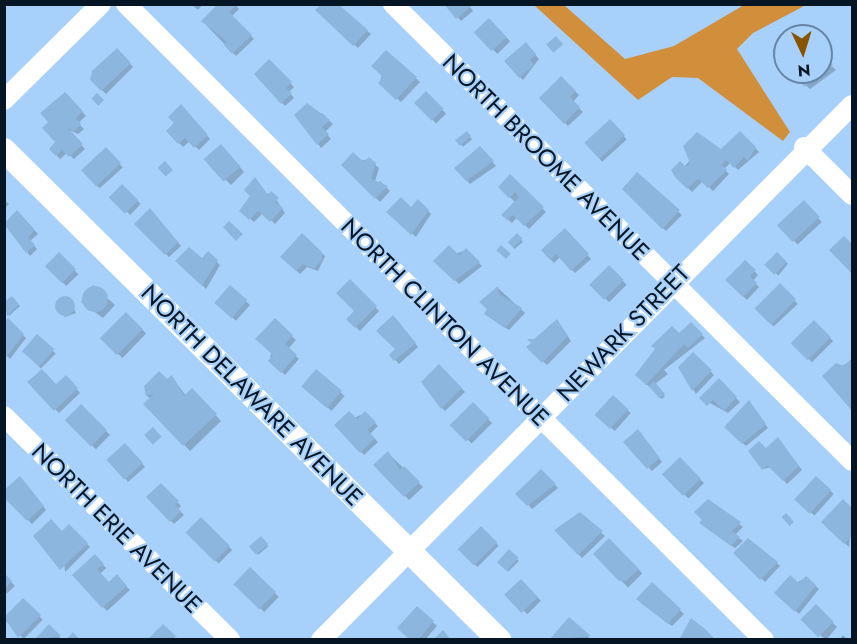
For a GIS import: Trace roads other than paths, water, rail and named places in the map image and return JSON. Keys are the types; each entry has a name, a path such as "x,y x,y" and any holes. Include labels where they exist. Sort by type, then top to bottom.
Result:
{"street":[{"path":"4,100 101,4"},
{"name":"NORTH CLINTON AVENUE","path":"126,4 764,639"},
{"name":"NORTH BROOME AVENUE","path":"393,4 852,461"},
{"name":"NEWARK STREET","path":"321,639 804,147 852,105"},
{"path":"804,147 852,195"},
{"name":"NORTH DELAWARE AVENUE","path":"4,150 499,639"},
{"name":"NORTH ERIE AVENUE","path":"4,416 230,639"}]}
